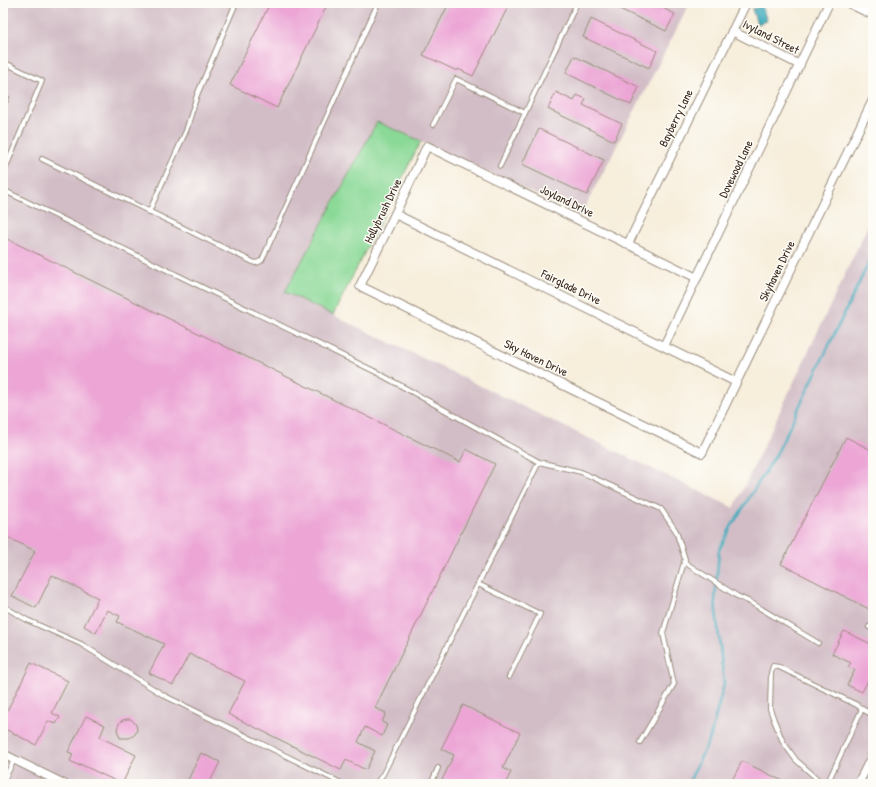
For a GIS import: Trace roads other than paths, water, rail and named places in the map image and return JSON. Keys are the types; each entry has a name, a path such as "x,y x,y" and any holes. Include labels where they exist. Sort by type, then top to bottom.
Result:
{"street":[{"name":"Bayberry Lane","path":"628,244 746,3"},
{"name":"Dovewood Lane","path":"664,346 829,3"},
{"path":"848,3 873,15"},
{"name":"Ivyland Street","path":"732,31 800,65"},
{"name":"Skyhaven Drive","path":"702,453 873,100"},
{"name":"Joyland Drive","path":"427,146 697,278"},
{"name":"Hollybrush Drive","path":"360,286 427,146"},
{"name":"Fairglade Drive","path":"395,214 736,382"},
{"name":"Sky Haven Drive","path":"360,286 702,453"},
{"path":"3,754 64,784"},
{"path":"858,784 873,754"}],"lane":[{"path":"149,212 186,130 197,95 236,3"},
{"path":"42,159 255,263 259,262 262,260 378,3"},
{"path":"500,166 577,3"},
{"path":"3,62 42,81 3,174"},
{"path":"433,125 456,79 525,113"},
{"path":"3,96 7,98 3,106"},
{"path":"3,190 376,372 539,462 581,472 661,509 676,531 685,559 664,633 674,684 640,742"},
{"path":"373,784 383,774 539,462"},
{"path":"684,562 737,596 750,602 818,644"},
{"path":"478,584 540,614 509,677"},
{"path":"3,606 40,626 82,644 165,696 343,784"},
{"path":"824,784 796,760 783,742 770,709 772,666 779,667 857,705 873,715"},
{"path":"827,784 862,709"},
{"path":"3,782 14,760"},
{"path":"431,784 438,768"}],"water":[{"path":"762,6 767,21 757,24 752,9"}],"waterway":[{"path":"688,784 710,738 724,684 715,601 719,550 731,527 777,453 873,254"}]}
